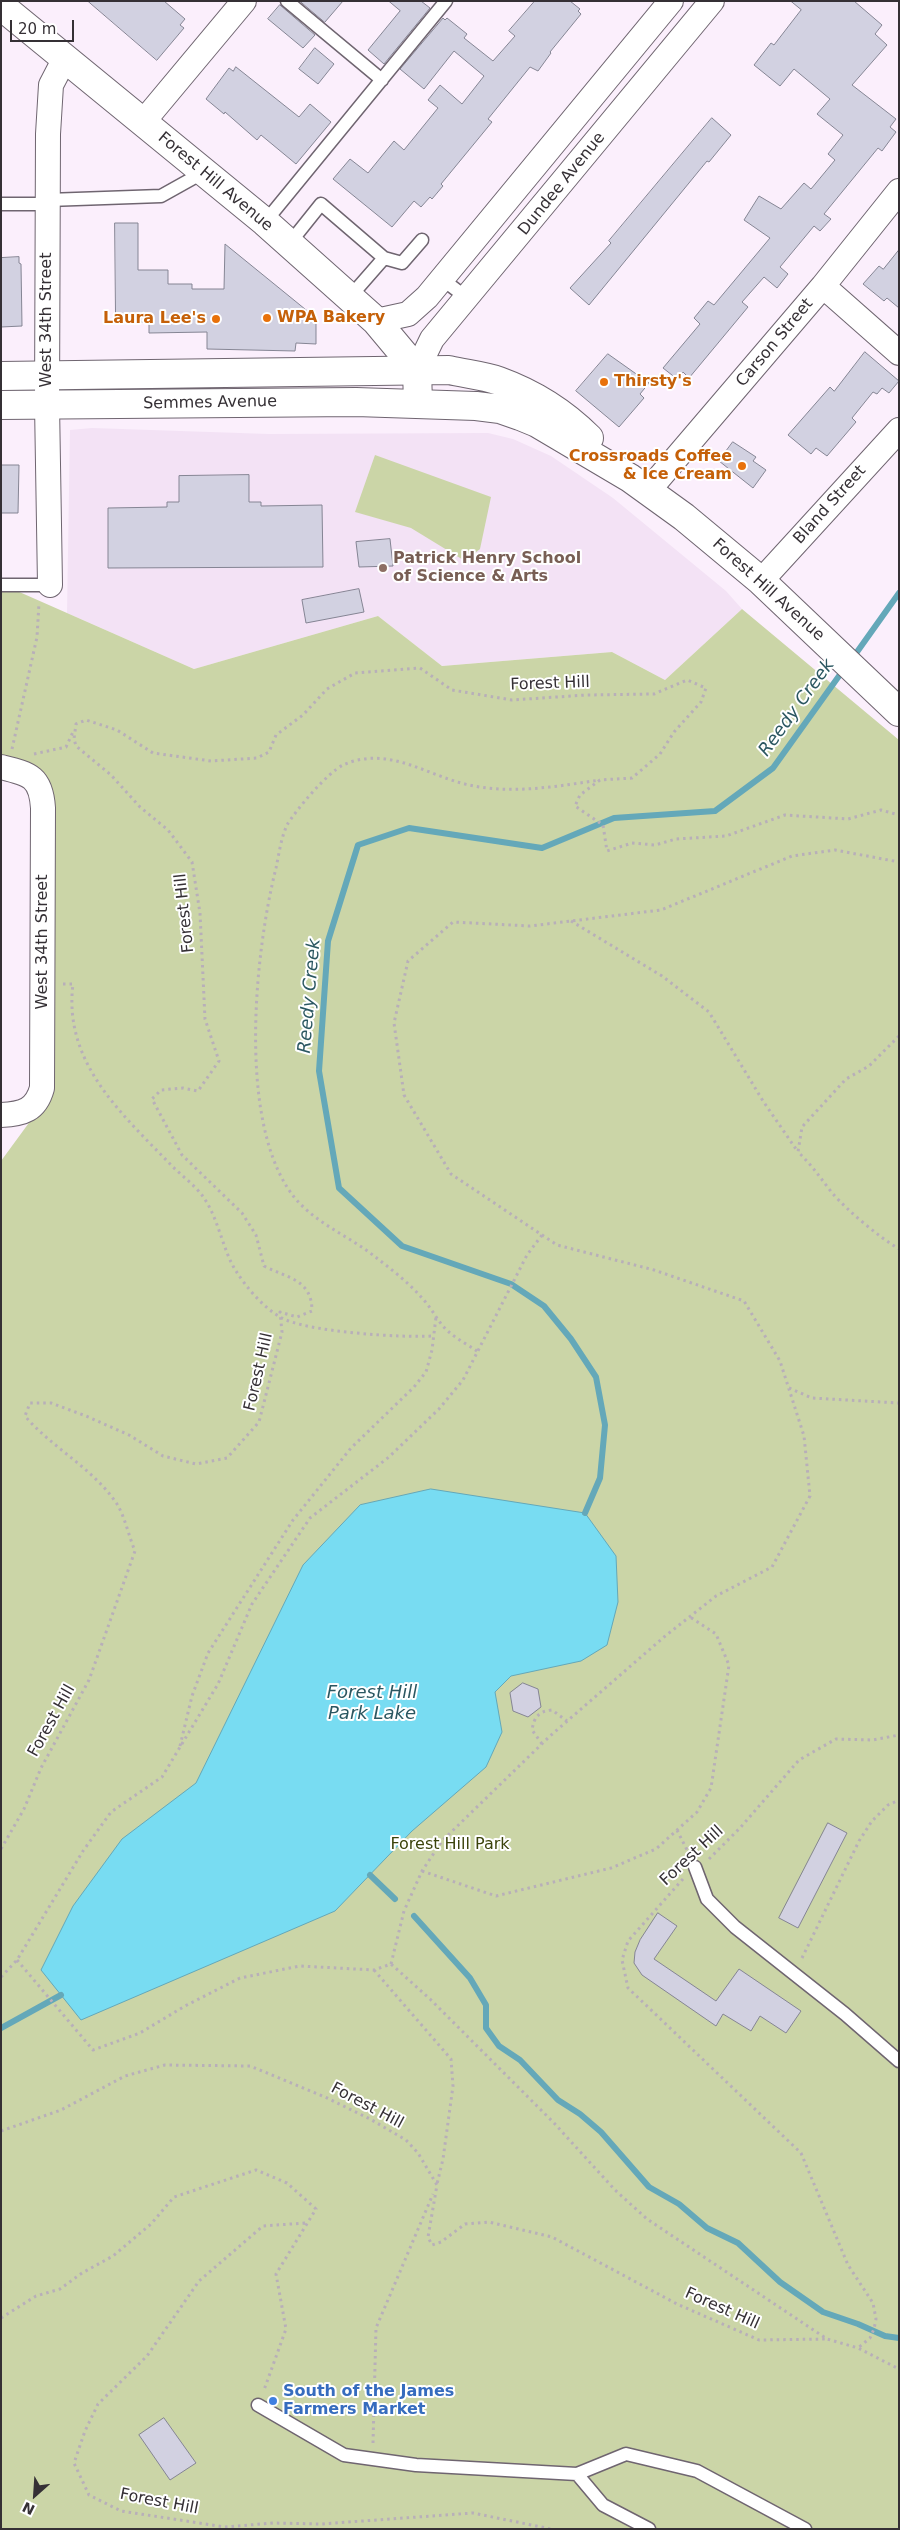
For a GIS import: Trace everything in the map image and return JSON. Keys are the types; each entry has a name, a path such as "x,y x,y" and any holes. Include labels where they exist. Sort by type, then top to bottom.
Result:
{"main road":[{"name":"Forest Hill Avenue","path":"1,6 264,222 376,321 417,370 450,370 497,380 534,398 576,425 639,484"},
{"name":"Semmes Avenue","path":"1,376 417,370"},
{"path":"417,370 418,403"},
{"name":"Forest Hill Avenue","path":"418,403 500,409 520,416 546,427 639,484 684,517 769,589 899,712"},
{"name":"Semmes Avenue","path":"1,405 418,403"}],"street":[{"path":"143,122 244,1"},
{"name":"Dundee Avenue","path":"376,321 408,314 427,298 671,1"},
{"name":"Dundee Avenue","path":"417,370 432,339 712,1"},
{"name":"West 34th Street","path":"45,585 48,134 51,85 65,58"},
{"name":"Carson Street","path":"639,484 823,286 899,191"},
{"path":"823,286 899,353"},
{"name":"Bland Street","path":"769,589 899,430"},
{"name":"West 34th Street","path":"1,1114 21,1114 35,1106 42,1088 43,984 43,808 40,787 34,778 26,773 4,768"}],"lane":[{"path":"287,1 382,80"},
{"path":"264,222 446,1"},
{"path":"1,204 161,196 204,172"},
{"path":"289,244 321,204 384,258 402,263 422,240"},
{"path":"349,298 384,258"},
{"path":"442,279 467,298"},
{"path":"1,585 45,585"},
{"path":"695,1867 707,1899 735,1927 899,2061"},
{"path":"258,2405 344,2455 416,2465 578,2474 626,2454 697,2471 805,2529"},
{"path":"578,2474 603,2505 649,2529"}],"path":[{"path":"4,768 37,637 45,585"},
{"name":"Forest Hill","path":"1,1849 24,1809 41,1768 89,1680 135,1552 118,1505 94,1476 35,1428 25,1416 30,1403 51,1403 86,1416 129,1435 163,1456 196,1464 227,1458 259,1422 282,1332 280,1312 297,1317 312,1311 312,1298 295,1278 264,1266 256,1235 242,1213 182,1155 152,1099 161,1090 183,1088 198,1091 219,1061 205,1019 200,913 192,862 168,830 140,807 111,776 76,746 73,731 76,724 86,720 117,730 153,753 211,761 256,758 269,752 276,735 303,715 327,689 356,673 420,668 452,690 512,700 586,695 654,694 687,680 706,688 701,702 674,732 660,754 632,778 600,780"},
{"path":"4,768 27,756 66,747 73,731"},
{"path":"477,1351 447,1331 422,1297 373,1255 318,1221 287,1188 265,1136 256,1078 256,1009 264,924 286,828 301,803 342,766 378,756 410,764 473,786 523,789 600,780"},
{"path":"600,780 580,795 575,806 603,825 607,851 632,843 655,845 676,839 726,836 786,815 848,819 881,810 899,815"},
{"path":"391,1964 404,1911 422,1871 442,1841 567,1721 690,1617 716,1596 772,1567 810,1496 804,1436 780,1361 744,1301 654,1270 557,1245 452,1174 404,1095 394,1023 408,961 453,922 530,926 661,910 792,856 835,850 899,862"},
{"path":"571,921 662,976 709,1012 763,1101 798,1152 813,1165 834,1195 886,1241 899,1249"},
{"path":"43,984 73,984 74,1021 80,1052 98,1086 173,1168 204,1197 220,1228 235,1270 257,1297 280,1317 298,1324 409,1338 434,1336"},
{"path":"798,1152 802,1127 846,1079 869,1066 899,1036"},
{"path":"1,1977 17,1960 83,1850 111,1812 162,1777 218,1684 252,1604 310,1518 389,1457 439,1409 463,1380 527,1255 542,1235"},
{"path":"179,1750 192,1696 208,1653 292,1520 351,1448 414,1387 426,1372 434,1336 436,1316"},
{"path":"789,1388 812,1398 899,1403"},
{"path":"422,1871 496,1896 611,1868 656,1848 697,1812 711,1788 729,1665 716,1634 690,1617"},
{"path":"542,1744 532,1730 537,1715 544,1711 552,1710 567,1721"},
{"name":"Forest Hill","path":"858,2348 870,2338 874,2329 876,2319 873,2303 848,2265 801,2153 628,1988 622,1960 628,1941 695,1867 706,1861 740,1828 799,1760 836,1739 873,1740 899,1735"},
{"path":"794,1974 860,1841 872,1821 888,1805 899,1800"},
{"path":"677,1830 695,1867"},
{"path":"17,1960 93,2050 140,2032 240,1978 300,1966 374,1970 391,1964"},
{"path":"391,1964 430,1999 554,2123 615,2190 647,2218 828,2339 858,2348 899,2369"},
{"path":"372,2459 375,2410 374,2360 376,2328 398,2273 427,2213 437,2185 443,2159 453,2086 451,2059 374,1970"},
{"name":"Forest Hill","path":"1,2131 61,2110 125,2076 165,2065 250,2066 325,2097 370,2119 406,2140 422,2159 437,2185 428,2237 432,2245 441,2242 464,2224 489,2222 552,2237 677,2304 759,2340 828,2339"},
{"path":"1,2318 36,2296 60,2289 82,2273 113,2256 151,2224 174,2197 256,2170 287,2183 316,2208 305,2223 276,2274 286,2329 258,2405"},
{"name":"Forest Hill","path":"305,2223 263,2226 199,2281 146,2356 98,2404 84,2432 74,2463 89,2495 121,2511 225,2527 272,2523 321,2524 473,2513 551,2529"}],"shaded area":[{"name":"Patrick Henry School of Science & Arts","path":"92,428 269,434 488,433 513,439 551,456 613,498 726,591 742,609 665,680 612,652 442,666 378,616 194,669 67,613 70,430"}],"green space":[{"path":"375,455 491,497 480,549 465,561 411,528 355,512"},
{"name":"Forest Hill Park","path":"1,587 8,587 194,669 378,616 442,666 612,652 665,680 742,609 899,740 899,2529 1,2529 1,1161 42,1105 38,789 1,771"}],"water":[{"name":"Forest Hill Park Lake","path":"431,1489 585,1513 616,1556 618,1602 607,1645 581,1661 511,1676 495,1692 502,1732 486,1767 412,1831 335,1911 81,2020 41,1970 73,1906 122,1839 196,1783 303,1565 360,1505"}],"building":[{"path":"88,1 164,1 185,19 180,25 184,28 157,60"},
{"path":"300,1 343,1 325,22"},
{"path":"389,1 421,1 430,8 384,64 368,50 400,11"},
{"path":"535,1 570,1 580,9 578,11 581,14 550,52 538,71 530,67 488,119 492,122 441,184 443,186 432,199 430,197 421,207 414,201 392,227 333,179 350,159 368,173 394,141 404,150 438,108 428,100 440,85 462,104 484,76 454,51 424,89 400,69 443,18 445,20 447,18 467,34 464,38 493,61 515,36 509,31"},
{"path":"791,1 854,1 882,25 875,34 887,45 852,85 896,119 890,127 896,132 882,151 878,148 824,214 831,219 820,231 814,226 780,267 788,274 777,288 764,277 742,302 748,307 689,378 683,372 677,379 663,368 700,324 694,318 708,301 714,305 770,238 744,220 759,196 781,209 804,183 811,189 835,160 828,154 843,135 817,114 830,99 794,69 780,86 754,65 771,43 774,45 801,10"},
{"path":"280,5 315,35 303,48 268,19"},
{"path":"315,48 334,64 318,84 299,69"},
{"path":"236,67 299,117 310,104 331,122 296,164 261,135 257,140 225,112 224,114 206,99 229,68 233,71"},
{"path":"712,118 731,135 709,162 707,161 589,305 570,288 611,243 609,241"},
{"path":"115,223 138,223 138,270 168,270 168,284 192,284 192,289 224,289 225,244 316,318 316,344 296,343 295,351 207,349 207,332 149,333 149,322 116,322"},
{"path":"899,250 899,308 887,298 884,301 863,284 879,266 883,269"},
{"path":"19,257 19,263 21,264 22,326 1,327 1,258"},
{"path":"865,352 899,381 889,393 882,388 877,394 873,392 852,418 856,422 827,456 816,448 811,454 788,435 830,387 834,391"},
{"name":"Thirsty's","path":"608,354 649,383 640,394 644,398 619,427 576,391"},
{"name":"Crossroads Coffee & Ice Cream","path":"733,442 756,457 753,461 766,470 753,488 719,461"},
{"path":"1,465 19,465 18,513 1,513"},
{"path":"249,475 249,502 261,502 261,506 322,505 323,567 108,568 108,508 167,507 167,502 179,502 179,476"},
{"path":"390,539 393,566 359,567 356,542"},
{"path":"359,589 364,612 306,623 302,600"},
{"path":"523,1683 538,1689 541,1707 528,1717 513,1711 510,1693"},
{"path":"828,1823 847,1833 798,1928 779,1918"},
{"path":"658,1913 677,1926 654,1959 716,2001 739,1969 801,2011 786,2033 760,2016 751,2031 723,2014 716,2026 642,1975 634,1963 635,1952 640,1940"},
{"path":"164,2418 196,2463 170,2480 139,2435"}],"waterway":[{"name":"Reedy Creek","path":"852,659 899,593"},
{"name":"Reedy Creek","path":"585,1513 600,1478 605,1425 596,1377 571,1339 544,1306 511,1284 402,1246 339,1188 319,1071 328,941 358,845 409,828 542,848 614,818 715,811 773,768 844,669"},
{"path":"370,1875 395,1899"},
{"path":"414,1916 470,1978 486,2005 486,2028 499,2046 520,2060 558,2100 580,2114 601,2132 649,2187 679,2204 707,2228 738,2243 780,2282 823,2312 885,2336 899,2338"},
{"name":"Reedy Creek","path":"1,2028 61,1995"}],"place":[{"name":"WPA Bakery","path":"267,318"},
{"name":"Laura Lee's","path":"216,319"},
{"name":"Thirsty's","path":"604,382"},
{"name":"Crossroads Coffee & Ice Cream","path":"742,466"},
{"name":"Patrick Henry School of Science & Arts","path":"383,568"},
{"name":"South of the James Farmers Market","path":"273,2401"}]}
